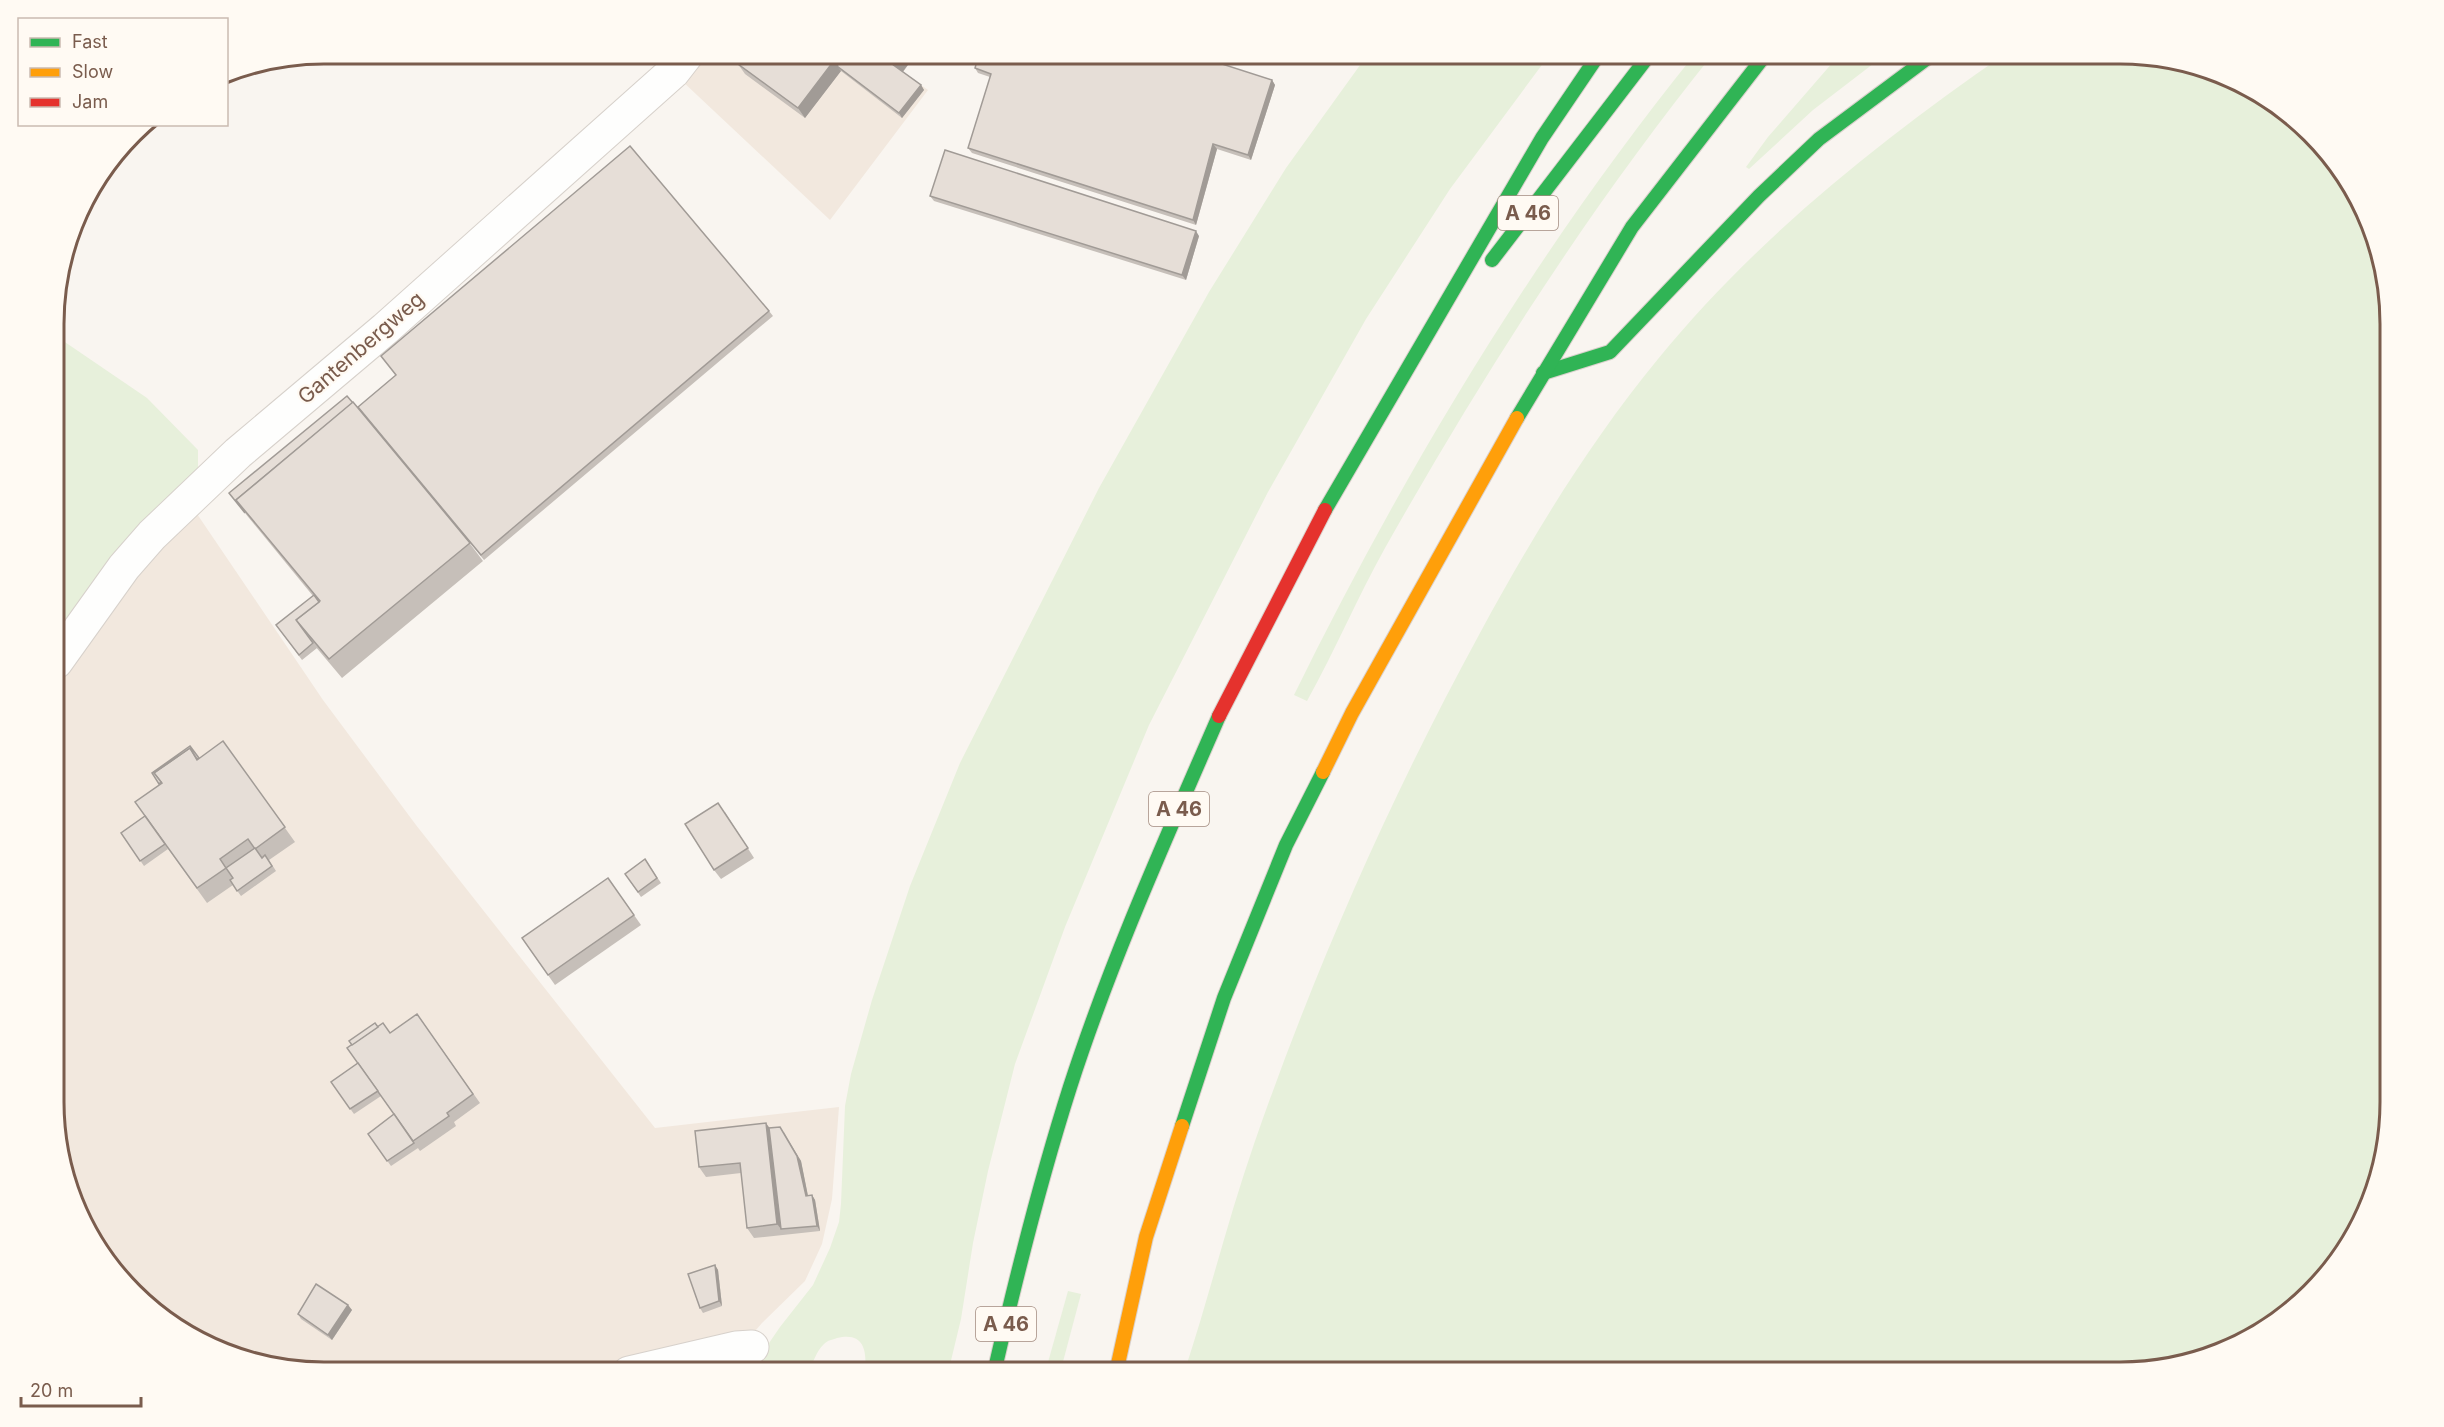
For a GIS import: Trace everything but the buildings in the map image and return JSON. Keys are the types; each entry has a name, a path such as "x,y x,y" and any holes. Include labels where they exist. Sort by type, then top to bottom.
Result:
{"highway":[{"path":"1407,373 1542,138 1592,64"},
{"name":"A 46","path":"1484,271 1642,64"},
{"path":"1119,1362 1150,1226 1224,998 1286,845 1352,713 1543,373 1632,227 1758,64"},
{"path":"1543,373 1610,352 1759,196 1819,139 1919,64"},
{"name":"A 46","path":"997,1362 1017,1275 1070,1087 1136,908 1220,714 1313,531 1407,373 1470,290"}],"street":[{"name":"Gantenbergweg","path":"64,651 124,567 152,535 238,453 385,329 679,64"},
{"path":"676,1362 736,1348 752,1347"}],"shaded area":[{"path":"692,64 898,64 896,67 928,90 830,220 681,80"},
{"path":"193,508 323,700 416,825 655,1128 839,1107 832,1199 822,1244 805,1281 749,1338 655,1362 307,1362 273,1358 225,1343 194,1328 166,1309 129,1274 99,1233 84,1202 69,1154 64,1103 64,667"}],"green space":[{"path":"1361,64 1543,64 1450,189 1366,319 1268,492 1149,725 1065,927 1015,1064 988,1171 973,1243 961,1319 951,1362 865,1362 864,1351 859,1340 846,1337 830,1340 824,1344 814,1362 762,1362 767,1346 813,1285 839,1222 845,1106 851,1074 872,1000 910,886 960,763 1099,488 1209,292 1286,168"},
{"path":"1687,64 1705,64 1667,112 1580,233 1499,357 1385,548 1307,701 1294,695 1381,527 1476,364 1581,205"},
{"path":"1831,64 1873,64 1813,110 1749,169 1746,167 1768,137"},
{"path":"1991,64 2137,65 2171,69 2219,84 2250,99 2278,118 2315,153 2345,194 2366,241 2375,273 2380,324 2380,1103 2375,1154 2371,1170 2360,1202 2345,1233 2326,1261 2291,1298 2250,1328 2219,1343 2187,1354 2137,1362 1187,1362 1254,1144 1303,1013 1356,884 1447,695 1541,526 1608,424 1658,359 1696,315 1736,273 1821,194 1911,121"},
{"path":"64,341 147,398 198,450 198,468 186,494 64,640"},
{"path":"1068,1291 1081,1294 1063,1362 1048,1362"}],"traffic: fast":[{"path":"1325,510 1542,138 1592,64"},
{"path":"1492,260 1642,64"},
{"path":"1517,418 1632,227 1758,64"},
{"path":"1543,373 1610,352 1759,196 1819,139 1920,64"},
{"path":"997,1362 1039,1193 1086,1040 1140,900 1219,716"},
{"path":"1182,1126 1224,998 1286,845 1323,772"}],"traffic: slow":[{"path":"1323,772 1352,713 1517,418"},
{"path":"1118,1362 1146,1237 1182,1126"}],"traffic: jam":[{"path":"1219,716 1325,510"}]}
